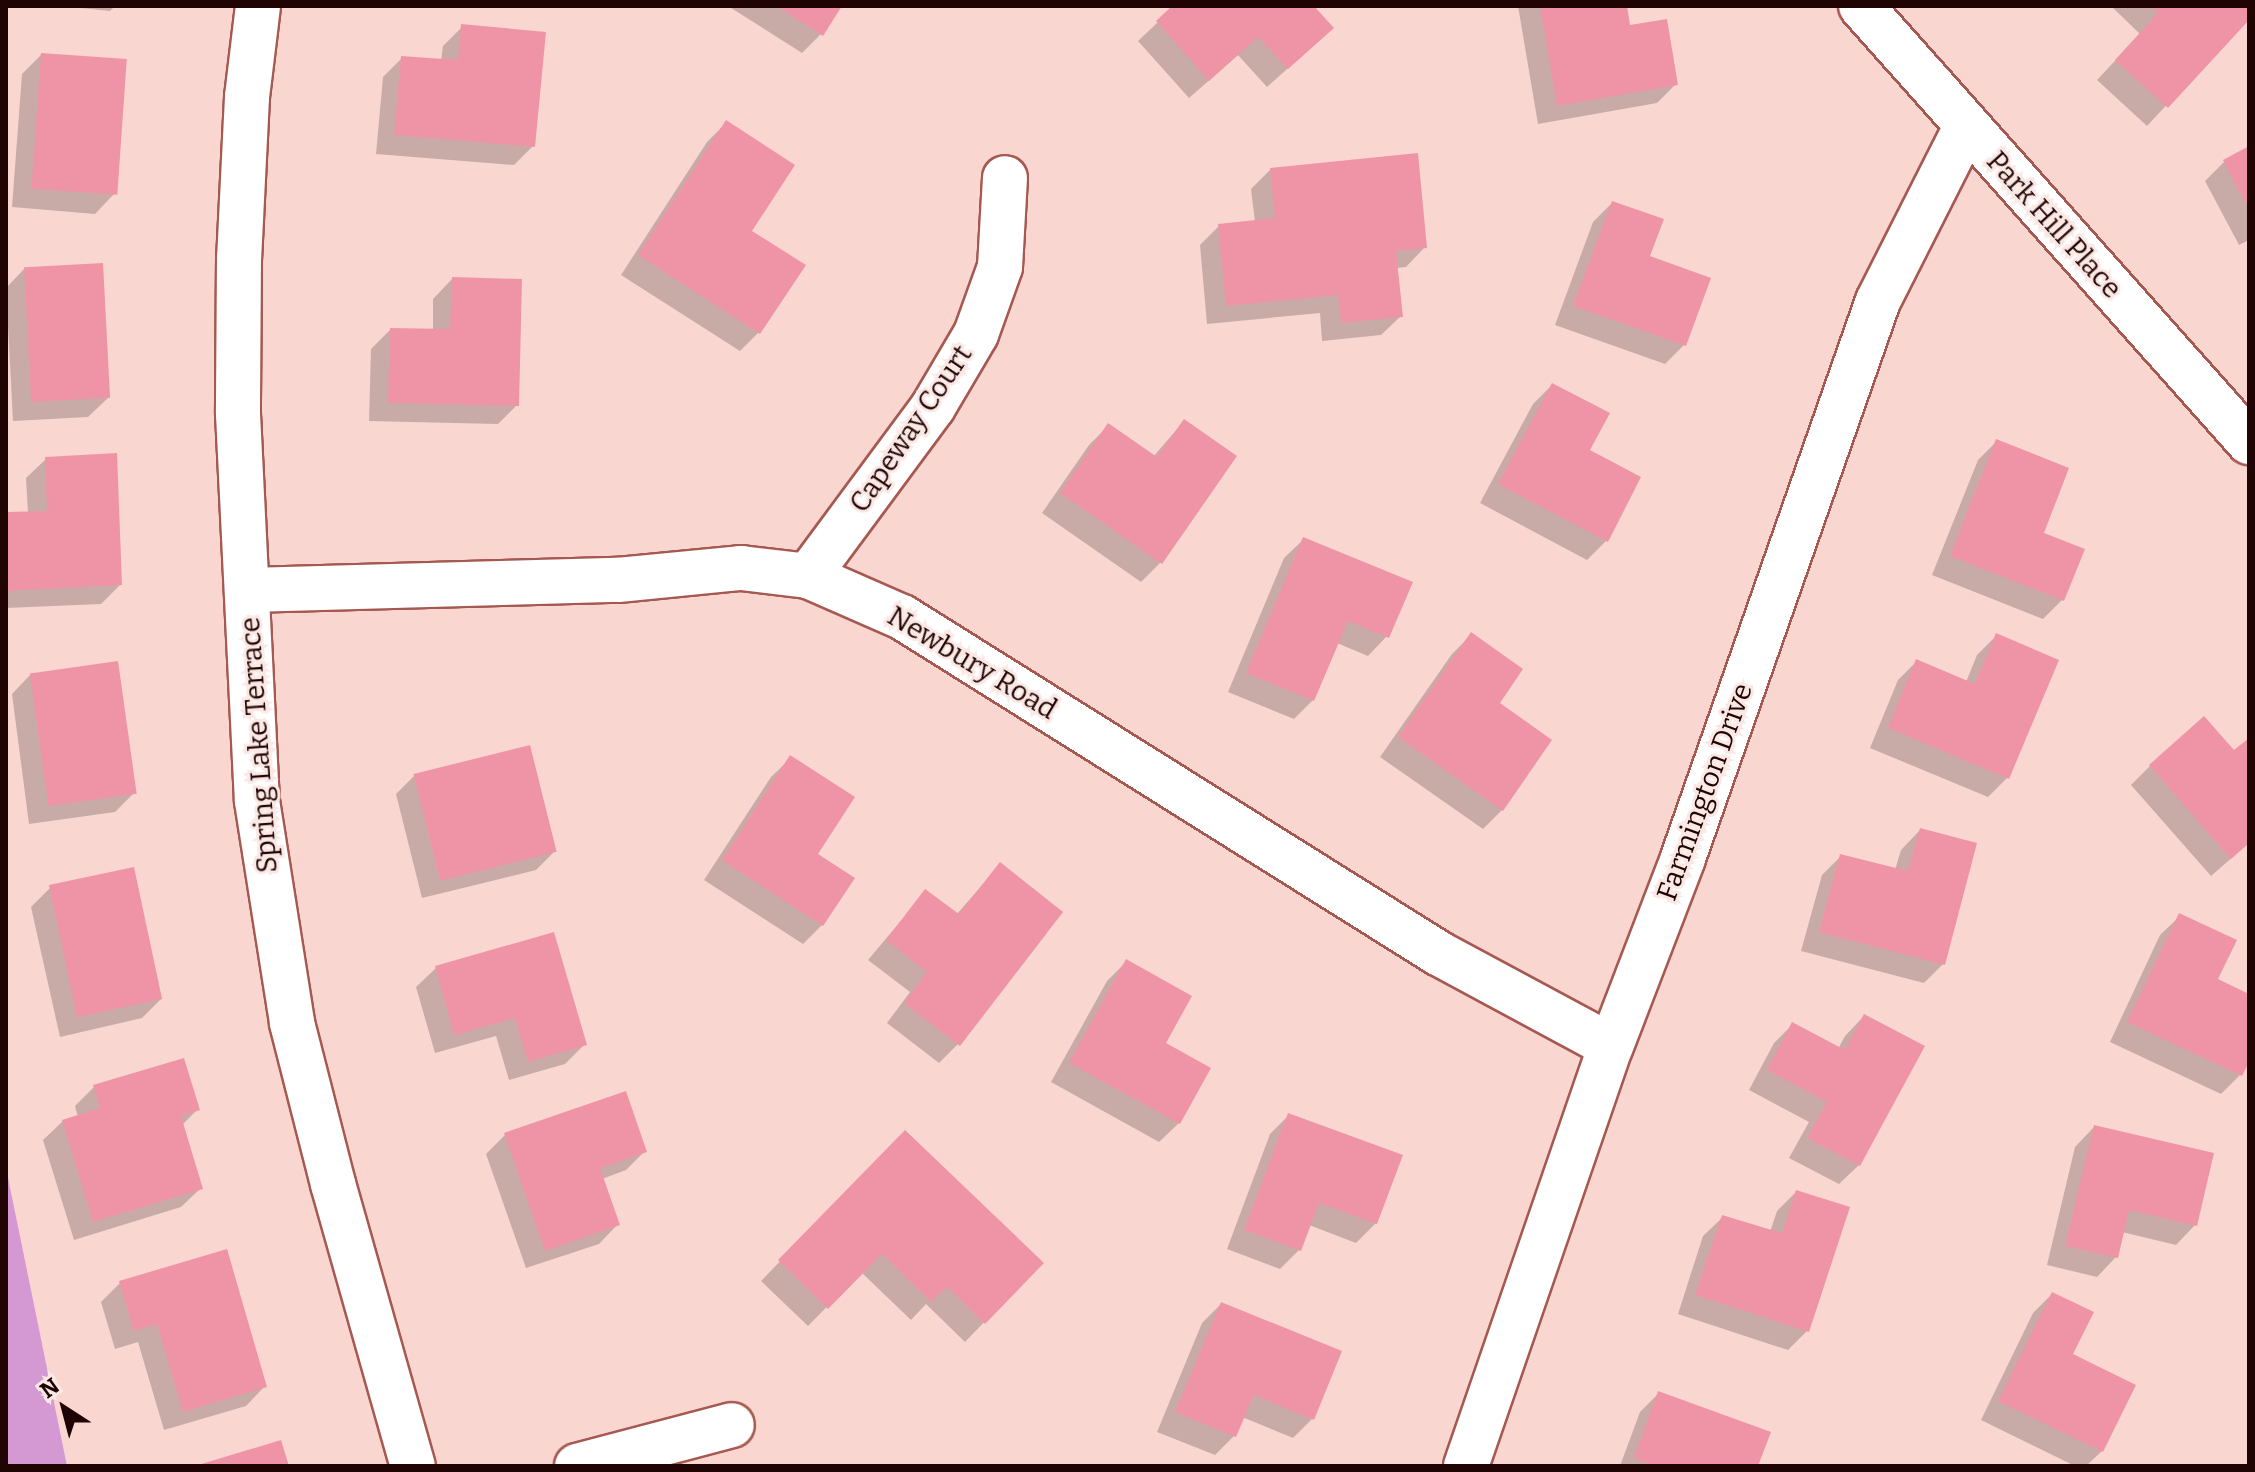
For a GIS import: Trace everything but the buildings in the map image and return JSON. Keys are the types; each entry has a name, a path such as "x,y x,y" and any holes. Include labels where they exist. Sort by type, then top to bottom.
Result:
{"street":[{"name":"Spring Lake Terrace","path":"258,6 247,97 239,258 238,414 257,801 292,1023 333,1184 413,1466"},
{"name":"Park Hill Place","path":"1861,6 2249,442"},
{"name":"Farmington Drive","path":"1466,1466 1611,1046 1683,858 1878,301 1966,127"},
{"name":"Capeway Court","path":"808,576 933,407 976,334 1000,267 1005,178"},
{"name":"Newbury Road","path":"249,590 618,580 741,568 808,576 902,617 1438,953 1611,1046"},
{"path":"577,1466 732,1425"}],"shaded area":[{"path":"6,1168 67,1466 6,1466"}]}
